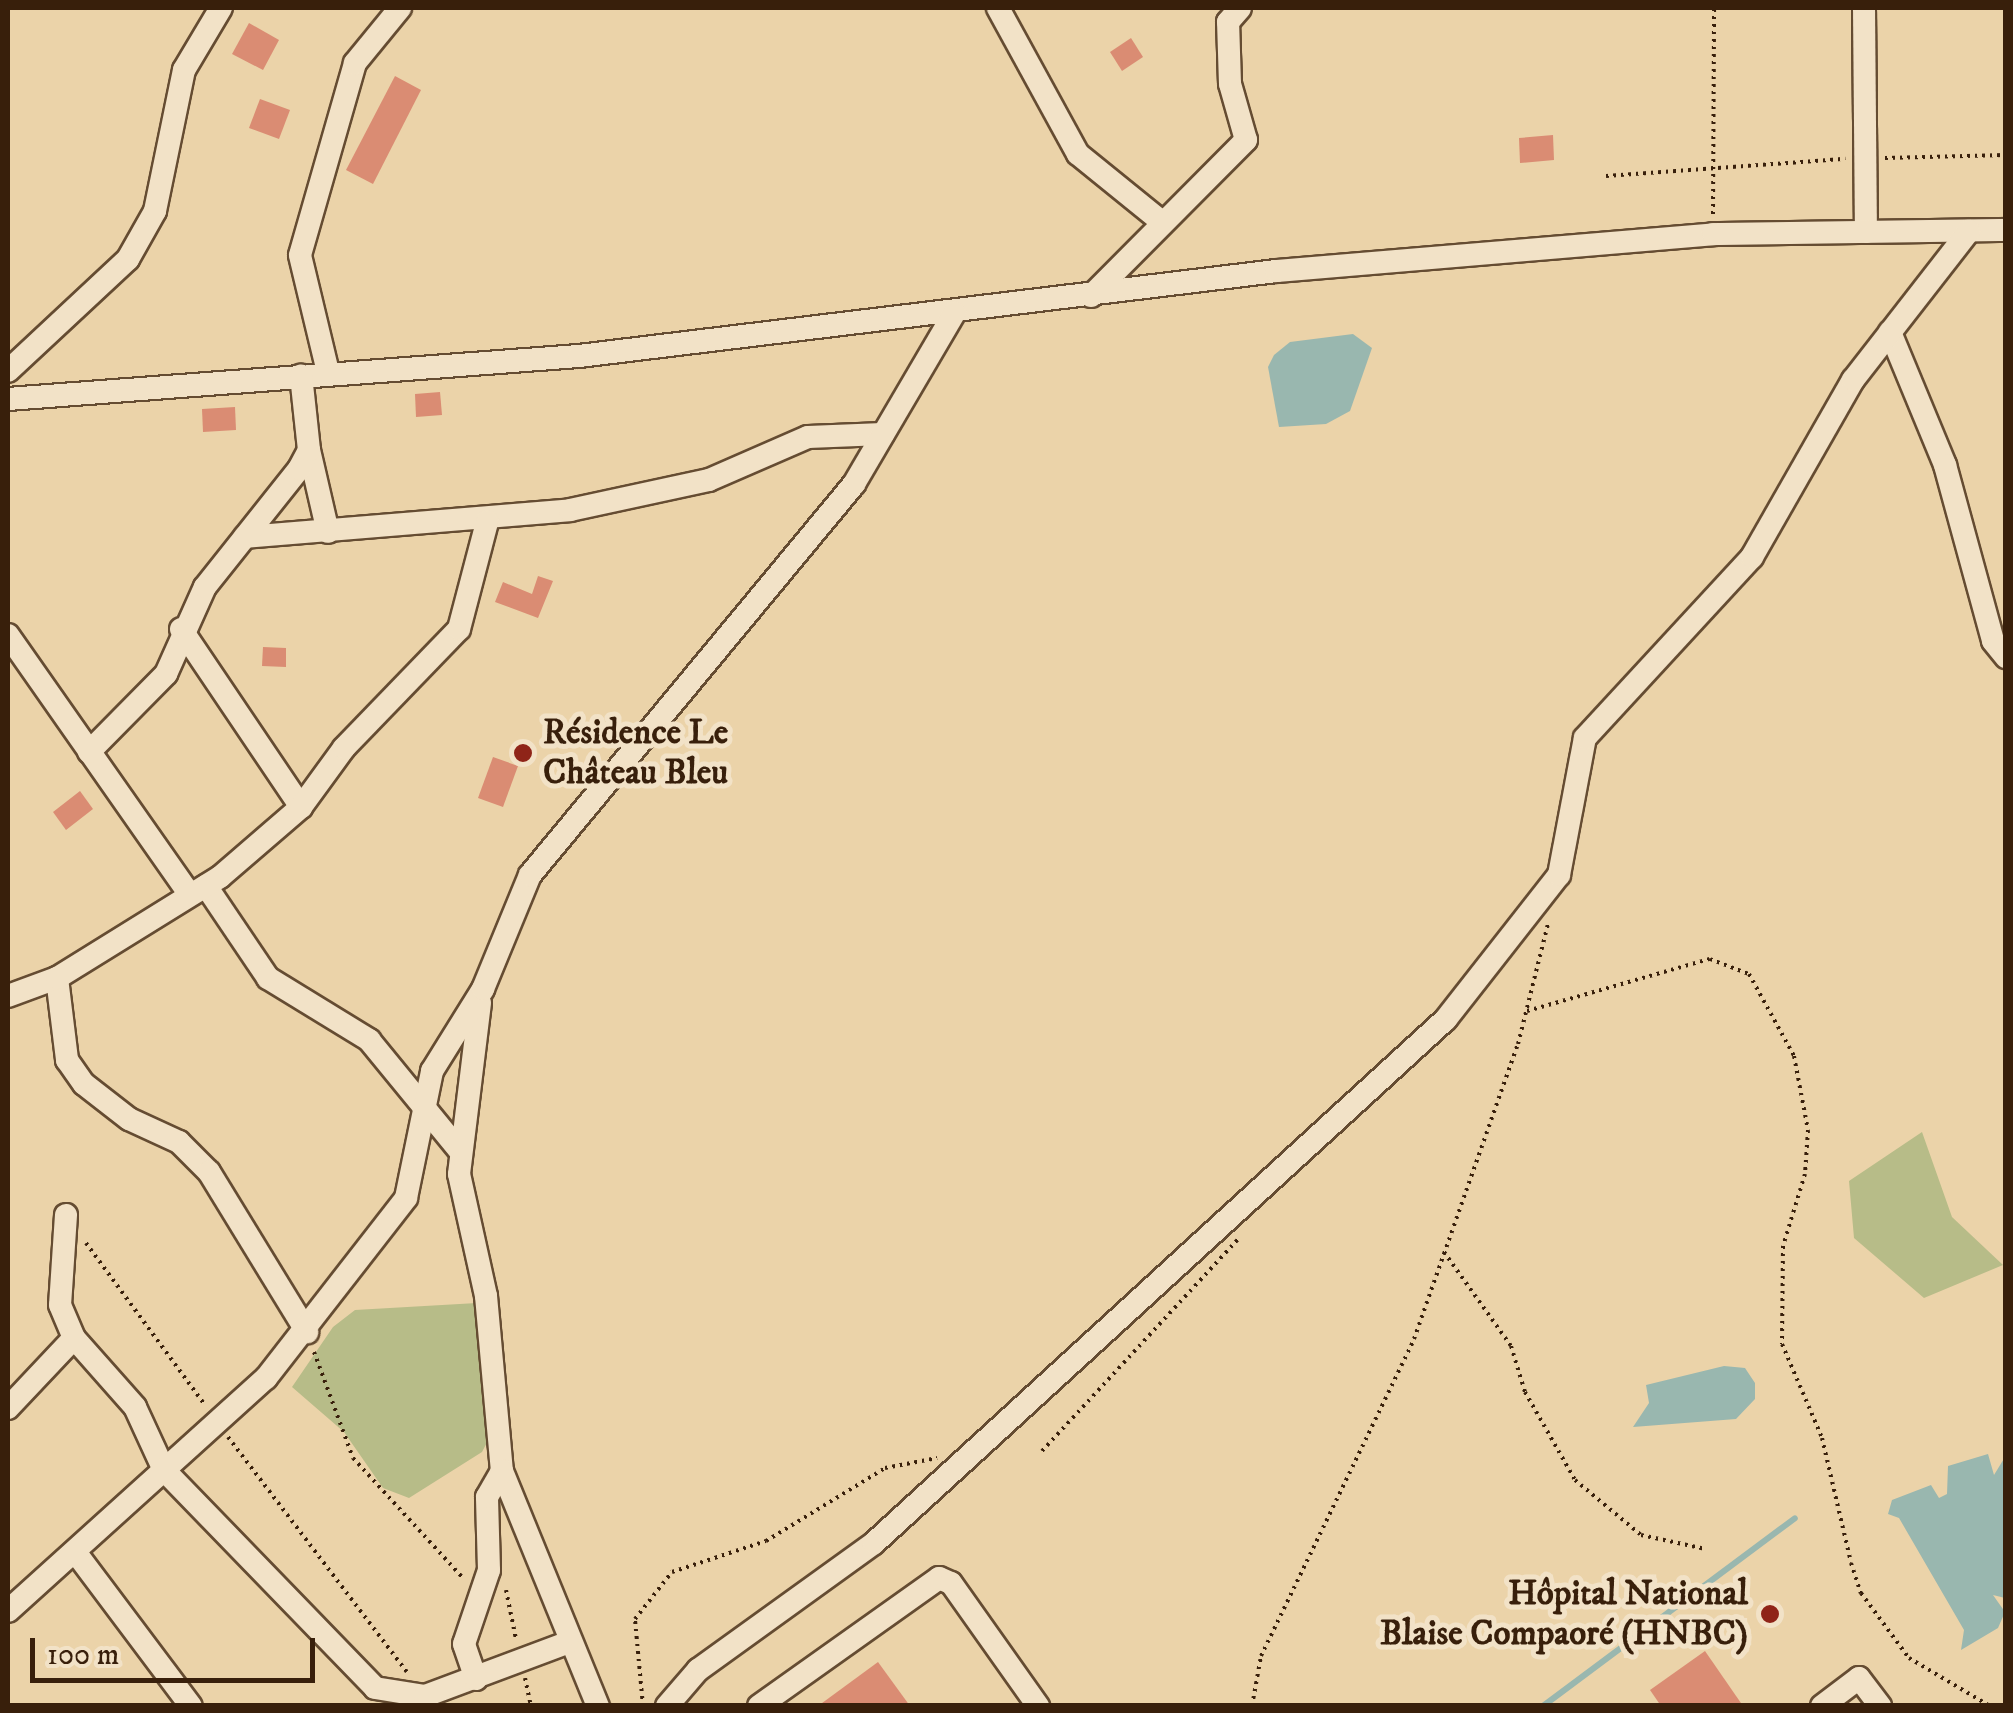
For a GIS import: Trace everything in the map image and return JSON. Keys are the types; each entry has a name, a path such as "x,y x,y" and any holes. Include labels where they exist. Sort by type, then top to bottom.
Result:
{"street":[{"path":"8,371 128,259 155,211 184,70 221,8"},
{"path":"328,372 300,254 355,62 400,8"},
{"path":"998,8 1078,154 1162,222"},
{"path":"1091,296 1246,140 1230,84 1228,22 1240,8"},
{"path":"1864,8 1866,232"},
{"path":"667,1706 726,1648 874,1543 962,1456 1258,1196 1446,1019 1518,934 1559,875 1585,738 1752,557 1819,435 1890,332 1970,230"},
{"path":"8,399 579,356 1276,271 1713,234 2006,230"},
{"path":"8,1612 217,1422 308,1332 406,1198 432,1071 483,988 530,876 854,484 955,312"},
{"path":"1890,332 1945,465 1993,641 2006,657"},
{"path":"301,375 309,450 328,532"},
{"path":"245,538 487,522 709,480 808,436 883,434"},
{"path":"88,752 166,674 181,629 309,450"},
{"path":"8,996 56,978 198,891 300,807 344,748 459,629 487,522"},
{"path":"181,629 300,807"},
{"path":"8,635 88,752 268,978 369,1040 459,1150"},
{"path":"56,978 67,1060 84,1084 129,1119 178,1142 209,1172 308,1332"},
{"path":"483,988 459,1150 486,1296 502,1471 567,1643 598,1706"},
{"path":"66,1216 60,1305 74,1338 151,1434 164,1470 375,1688 428,1701 567,1643"},
{"path":"8,1408 74,1338"},
{"path":"151,1434 189,1448"},
{"path":"476,1679 464,1644 483,1600 487,1497 502,1471"},
{"path":"76,1552 190,1706"},
{"path":"759,1706 939,1578 951,1583 1038,1706"},
{"path":"1822,1706 1859,1678 1880,1706"}],"path":[{"path":"1713,234 1714,8"},
{"path":"1606,176 1713,164 2006,155"},
{"path":"1252,1706 1261,1656 1414,1339 1527,1012 1551,911"},
{"path":"1527,1012 1710,960 1749,974 1794,1056 1808,1130 1805,1174 1783,1246 1782,1344 1822,1438 1861,1593 1909,1658 1990,1706"},
{"path":"66,1216 428,1701"},
{"path":"1042,1451 1245,1230"},
{"path":"1444,1252 1511,1346 1525,1392 1575,1480 1641,1534 1705,1550"},
{"path":"308,1332 353,1458 483,1600"},
{"path":"643,1706 635,1619 672,1572 766,1541 884,1468 962,1456"},
{"path":"502,1570 531,1706"}],"green space":[{"path":"1922,1132 1952,1217 2003,1265 1924,1298 1854,1238 1849,1181"},
{"path":"477,1303 494,1429 482,1452 409,1498 383,1488 344,1432 292,1387 333,1327 355,1310"}],"water":[{"path":"1353,334 1372,348 1350,411 1326,424 1279,427 1268,367 1274,355 1290,342"},
{"path":"1724,1366 1745,1368 1755,1383 1755,1399 1736,1419 1633,1427 1649,1403 1646,1385"},
{"path":"1988,1454 1994,1475 2005,1457 2005,1598 1993,1595 2005,1612 1998,1628 1961,1650 1964,1630 1899,1518 1888,1514 1892,1500 1931,1485 1939,1498 1947,1494 1948,1466"}],"building":[{"path":"249,23 279,40 263,70 232,54"},
{"path":"1131,38 1143,57 1122,71 1110,52"},
{"path":"395,76 421,90 373,184 346,170"},
{"path":"260,99 290,110 279,139 249,128"},
{"path":"1553,135 1554,160 1520,163 1519,138"},
{"path":"440,392 442,415 416,417 415,394"},
{"path":"235,407 236,430 203,432 202,409"},
{"path":"538,576 553,581 538,618 495,602 503,582 532,594"},
{"path":"263,647 286,648 286,667 262,666"},
{"path":"493,757 518,766 503,807 478,798"},
{"path":"80,791 93,809 66,830 53,812"},
{"path":"1705,1651 1743,1706 1661,1706 1650,1690"},
{"path":"878,1662 910,1706 818,1706"}],"waterway":[{"path":"1543,1706 1795,1518"}],"place":[{"name":"Résidence Le Château Bleu","path":"523,753"},
{"name":"Hôpital National Blaise Compaoré (HNBC)","path":"1770,1614"}]}
